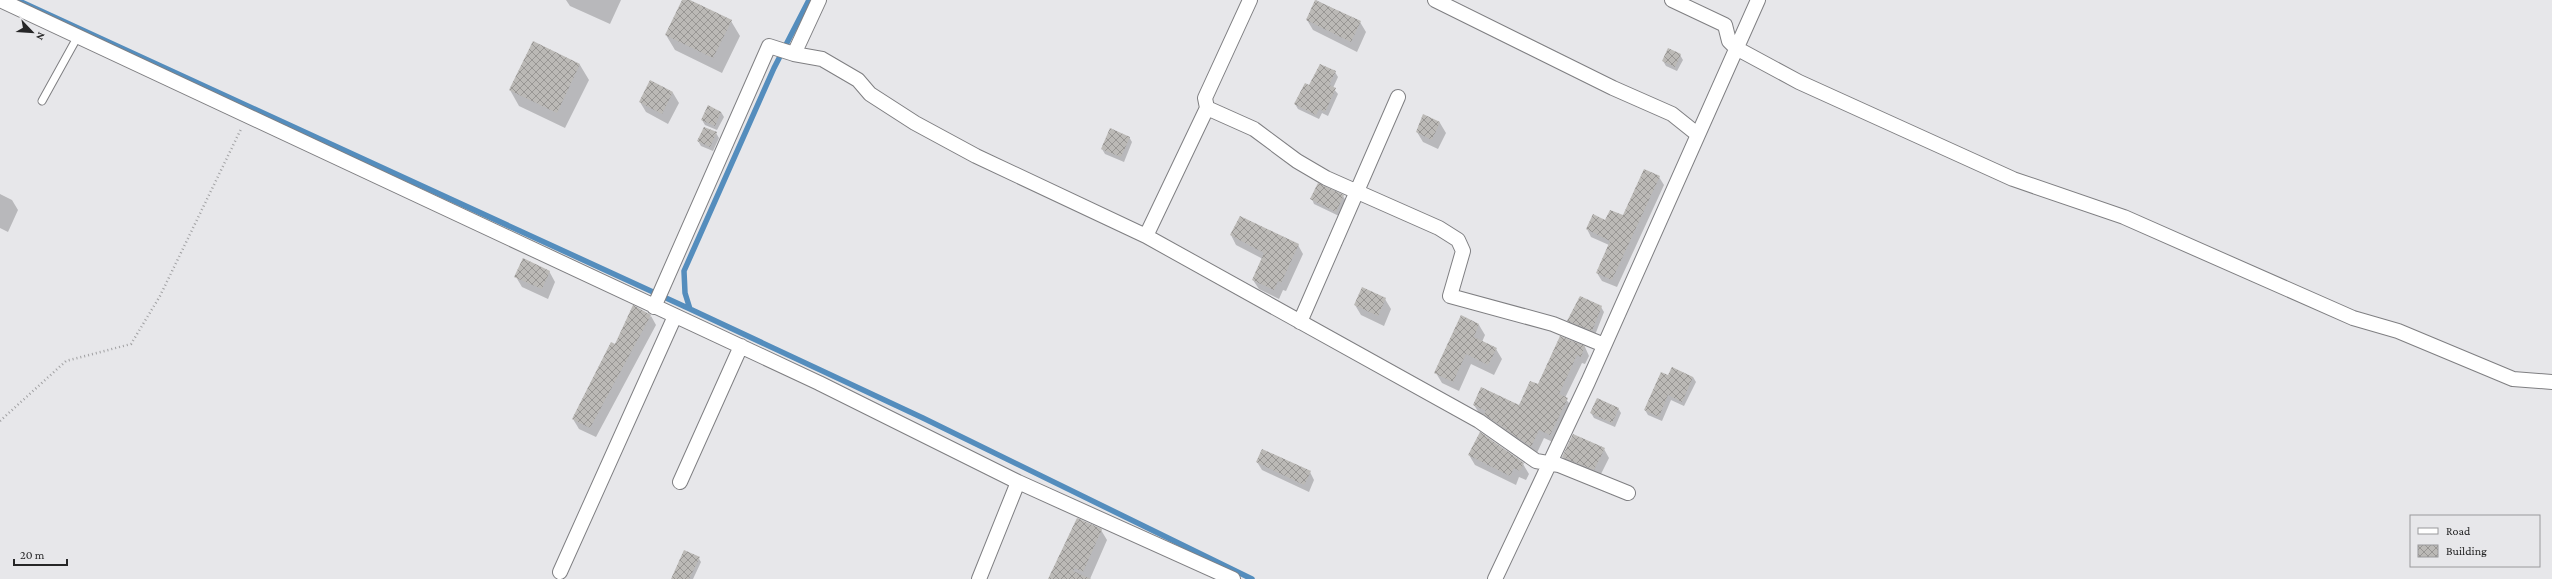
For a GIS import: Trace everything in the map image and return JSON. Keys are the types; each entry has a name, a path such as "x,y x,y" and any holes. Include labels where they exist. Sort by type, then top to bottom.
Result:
{"street":[{"path":"0,0 248,115 654,307 741,346 1018,482 1233,579"},
{"path":"794,54 819,0"},
{"path":"1146,236 1208,108 1205,98 1250,0"},
{"path":"1435,0 1613,88 1672,114 1697,134"},
{"path":"1672,0 1725,25 1730,41 1736,48 1799,82 2013,178 2124,217 2353,318 2398,332 2513,379 2552,382"},
{"path":"1495,579 1604,345 1758,0"},
{"path":"654,307 769,46 794,54 822,58 858,80 870,94 915,123 976,156 1146,236 1480,421 1536,461 1559,465 1628,493"},
{"path":"1300,322 1398,97"},
{"path":"1208,108 1254,129 1297,161 1357,192 1439,228 1458,240 1463,251 1450,296 1553,324 1604,345"},
{"path":"560,572 675,316"},
{"path":"680,482 741,346"},
{"path":"979,579 1018,482"}],"lane":[{"path":"42,101 78,36"}],"path":[{"path":"0,421 66,362 131,344 160,296 248,115"}],"building":[{"path":"682,0 690,0 732,20 713,58 665,35"},
{"path":"1315,0 1361,21 1351,42 1306,20"},
{"path":"533,41 580,64 557,113 509,90"},
{"path":"1668,48 1681,54 1675,67 1662,61"},
{"path":"1320,64 1336,71 1329,85 1336,88 1325,112 1319,109 1316,115 1294,104 1305,83 1309,85"},
{"path":"650,80 673,92 662,114 639,102"},
{"path":"708,105 721,112 715,126 701,120"},
{"path":"1423,114 1440,122 1432,140 1416,132"},
{"path":"704,127 717,132 710,147 697,141"},
{"path":"1110,128 1130,137 1121,157 1101,149"},
{"path":"1644,169 1660,176 1612,280 1596,273 1610,241 1586,229 1593,214 1605,220 1610,210 1623,215"},
{"path":"1318,183 1344,195 1336,212 1310,199"},
{"path":"1240,216 1299,244 1281,283 1278,281 1274,290 1252,280 1264,253 1230,235"},
{"path":"523,258 550,271 542,289 514,277"},
{"path":"1362,287 1386,298 1378,316 1354,305"},
{"path":"1580,296 1602,306 1592,331 1567,321"},
{"path":"633,305 651,315 590,428 572,419 611,342 615,344"},
{"path":"1461,315 1479,324 1474,337 1497,348 1488,365 1466,354 1453,382 1434,373"},
{"path":"1560,336 1585,346 1581,357 1577,355 1559,394 1568,398 1550,435 1539,430 1531,447 1484,414 1486,411 1473,405 1481,387 1519,405 1530,381 1538,384"},
{"path":"1672,367 1693,377 1682,402 1668,395 1659,417 1644,410 1661,372 1668,375"},
{"path":"1597,398 1619,408 1612,423 1590,413"},
{"path":"1480,432 1524,463 1520,471 1514,468 1510,476 1468,455"},
{"path":"1573,434 1605,448 1594,470 1562,457"},
{"path":"1262,449 1311,471 1304,485 1256,462"},
{"path":"1077,518 1102,529 1083,572 1075,568 1073,571 1091,579 1048,579"},
{"path":"684,550 700,557 689,579 671,579"}],"waterway":[{"path":"17,0 690,309 923,418 1252,579"},
{"path":"690,309 685,293 684,271 774,68 809,0"}]}
